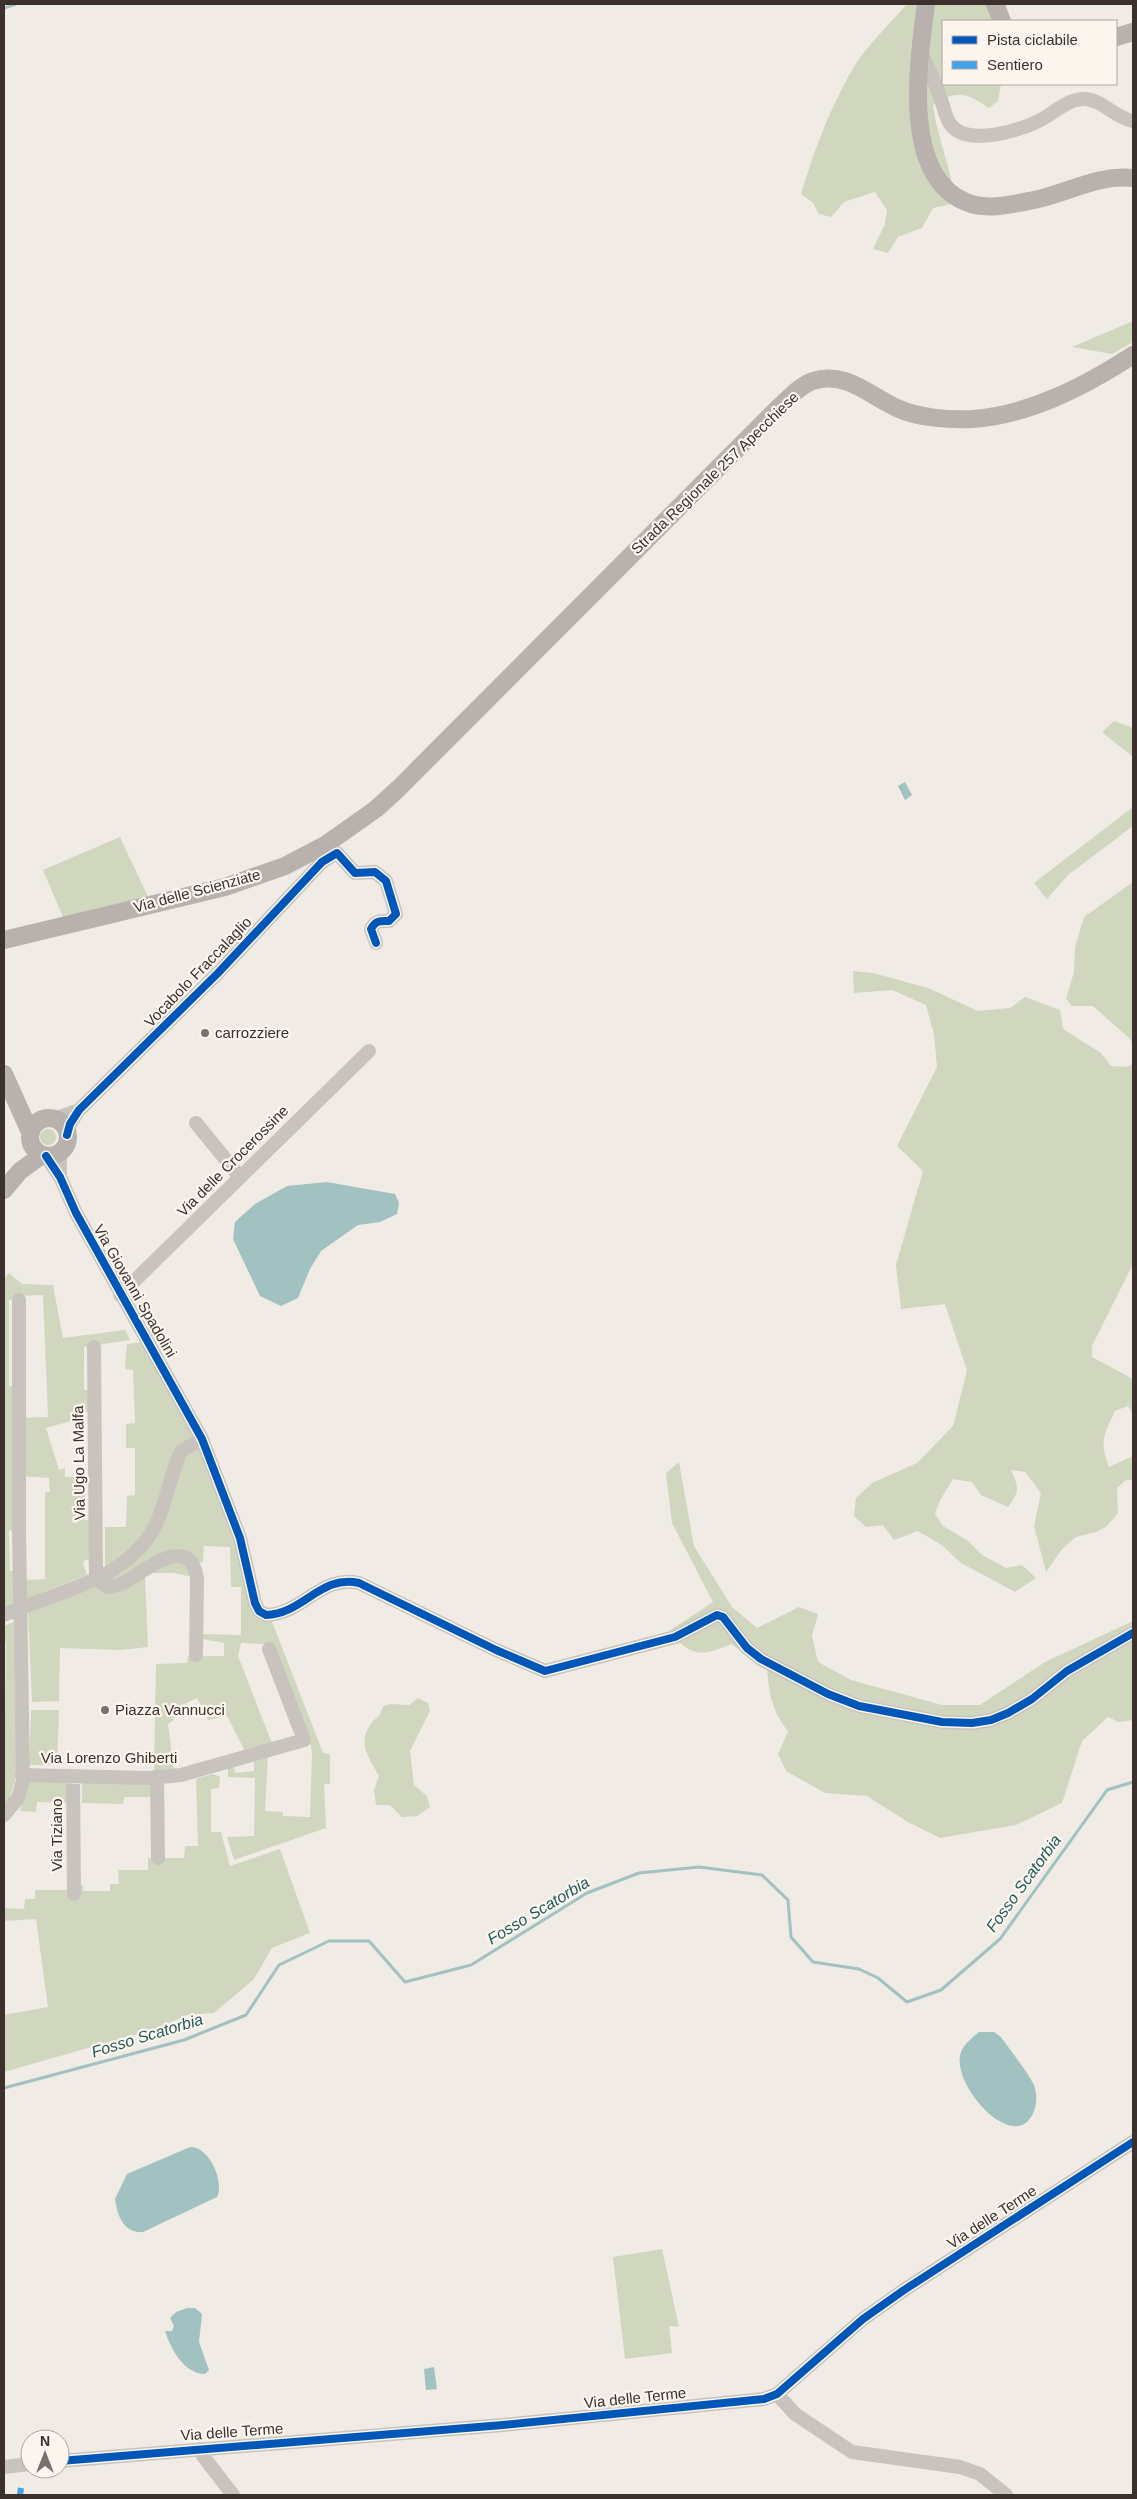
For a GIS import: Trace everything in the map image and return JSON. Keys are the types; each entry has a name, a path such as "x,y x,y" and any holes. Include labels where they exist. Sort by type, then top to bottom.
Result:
{"main road":[{"path":"926,4 917,93 922,144 936,175 949,192 967,203 986,206 1036,199 1082,184 1121,177 1133,178"},
{"path":"995,4 1002,20"},
{"path":"1117,37 1133,32"},
{"name":"Strada Regionale 257 Apecchiese","path":"376,809 452,736 537,648 777,409 812,381 834,378 858,385 898,409 921,414 971,419 1013,414 1056,397 1133,355"},
{"name":"Via delle Scienziate","path":"4,940 224,887 285,866 325,845 376,809"},
{"path":"4,1074 18,1103 34,1150 49,1154"},
{"path":"18,1103 63,1125 67,1135 67,1142 20,1171"},
{"path":"4,1190 20,1171 27,1156 30,1137 37,1122 48,1119"}],"street":[{"path":"920,51 949,123 964,134 986,135 1016,131 1042,119 1069,103 1084,99 1096,101 1115,114 1133,121"},
{"name":"Vocabolo Fraccalaglio","path":"79,1110 218,973 322,862 337,853 355,873 375,872 386,881 396,914 389,921 378,921 374,924 371,929 376,943"},
{"name":"Via delle Crocerossine","path":"120,1295 369,1051"},
{"path":"48,1119 79,1110"},
{"path":"67,1135 70,1124 79,1110"},
{"path":"196,1123 240,1177"},
{"name":"Via Giovanni Spadolini","path":"49,1154 76,1213 120,1295 202,1439 240,1538 255,1602 259,1611 266,1615 287,1610 334,1582 346,1580 360,1583 496,1650 545,1671 658,1643 675,1637 717,1615 723,1617 747,1648 761,1659 828,1694 859,1706 942,1722 972,1723 990,1720 1008,1713 1032,1698 1067,1671 1133,1633"},
{"path":"4,1815 18,1798 22,1775 19,1300"},
{"name":"Via Ugo La Malfa","path":"94,1347 96,1579"},
{"path":"4,1615 96,1579 119,1567 140,1548 161,1513 176,1463 182,1451 202,1439"},
{"path":"96,1579 108,1587 122,1584 158,1561 177,1556 188,1559 196,1567 197,1578 196,1655"},
{"name":"Via Lorenzo Ghiberti","path":"22,1775 157,1777 182,1775 304,1740 269,1650"},
{"name":"Via Tiziano","path":"73,1776 74,1894"},
{"path":"157,1777 158,1858"},
{"name":"Via delle Terme","path":"70,2459 503,2426 748,2401 777,2394 863,2319 904,2290 1133,2142"},
{"path":"777,2394 795,2414 852,2452 960,2467 980,2474 1006,2495"},
{"path":"200,2449 203,2456 233,2495"},
{"path":"4,2467 20,2465"}],"green space":[{"path":"907,4 1007,4 1003,20 942,20 942,85 1001,85 998,101 989,108 968,96 955,95 933,105 951,178 955,203 933,208 922,228 898,237 888,253 873,249 885,224 887,210 875,192 844,202 831,217 819,214 813,203 801,194 810,164 833,107 853,69 882,31"},
{"path":"1133,321 1133,342 1112,354 1072,347"},
{"path":"1114,721 1133,728 1133,757 1102,732"},
{"path":"1133,807 1133,826 1068,875 1047,899 1034,883"},
{"path":"120,837 148,897 63,917 43,870"},
{"path":"1133,882 1133,1045 1130,1039 1093,1006 1072,1006 1066,999 1074,972 1075,947 1084,917"},
{"path":"853,971 873,973 928,988 978,1011 1010,1008 1025,997 1060,1010 1063,1029 1101,1053 1111,1066 1126,1067 1133,1064 1133,1264 1092,1346 1092,1357 1133,1379 1133,1415 1128,1406 1115,1411 1104,1438 1104,1451 1109,1467 1133,1456 1133,1480 1126,1480 1117,1488 1118,1513 1107,1526 1096,1532 1076,1537 1062,1549 1046,1572 1034,1526 1041,1493 1025,1472 1011,1470 1017,1489 1015,1497 1008,1507 981,1495 972,1482 953,1479 940,1500 935,1514 943,1526 968,1541 982,1555 1006,1568 1022,1565 1036,1578 1015,1592 961,1563 943,1546 918,1531 894,1540 883,1525 866,1527 854,1516 856,1498 872,1483 917,1463 953,1426 967,1370 945,1304 901,1309 896,1265 923,1171 897,1146 937,1067 934,1034 926,1005 892,990 854,993"},
{"path":"45,1129 51,1129 56,1134 54,1143 45,1145 40,1140 40,1134"},
{"path":"9,1273 22,1284 53,1285 63,1338 125,1330 130,1340 84,1347 84,1390 94,1390 95,1411 84,1412 85,1426 76,1427 71,1421 46,1428 59,1470 65,1468 65,1477 85,1476 85,1520 96,1521 90,1563 87,1559 83,1563 87,1575 26,1599 25,1580 45,1579 45,1492 50,1492 49,1478 19,1476 19,1529 9,1531 10,1571 19,1571 20,1602 4,1609 4,1279","holes":["43,1295 48,1417 19,1418 19,1386 9,1386 9,1300 19,1300 19,1296"]},
{"path":"145,1342 196,1438 180,1448 159,1512 141,1541 105,1570 105,1527 126,1527 127,1496 135,1495 135,1448 126,1448 126,1424 135,1423 133,1370 125,1369 127,1344"},
{"path":"198,1448 222,1500 249,1595 271,1619 323,1753 330,1754 330,1784 324,1784 326,1828 234,1860 227,1837 254,1836 255,1778 228,1777 228,1765 233,1764 235,1773 254,1771 254,1758 268,1754 265,1811 283,1812 283,1816 310,1817 312,1753 275,1647 265,1644 241,1643 238,1656 273,1746 246,1753 227,1716 208,1720 197,1698 172,1710 174,1720 168,1724 174,1772 154,1771 156,1664 187,1663 188,1656 224,1656 224,1643 203,1639 203,1634 241,1635 241,1587 231,1587 230,1547 204,1546 203,1562 197,1563 191,1556 112,1583 107,1578 130,1564 186,1454"},
{"path":"679,1462 694,1546 732,1607 757,1628 799,1607 818,1614 812,1636 818,1662 851,1680 942,1705 980,1705 1045,1662 1133,1621 1133,1720 1119,1722 1108,1717 1082,1741 1062,1803 1016,1825 940,1838 908,1822 867,1796 825,1793 786,1771 778,1754 788,1731 778,1716 772,1702 767,1669 731,1644 712,1651 697,1652 684,1646 669,1631 713,1602 672,1523 666,1473"},
{"path":"186,1562 197,1578 174,1573 152,1573 160,1565"},
{"path":"145,1577 148,1647 120,1650 60,1648 59,1701 32,1702 28,1611 95,1583"},
{"path":"13,1622 17,1774 7,1806 4,1809 6,1642 4,1641 4,1626"},
{"path":"418,1698 428,1703 430,1711 410,1751 414,1785 427,1796 430,1807 417,1816 402,1817 390,1805 376,1805 374,1790 379,1776 366,1751 365,1738 366,1732 372,1722 379,1716 383,1706 391,1704 409,1705"},
{"path":"31,1710 59,1710 57,1765 29,1765"},
{"path":"213,1774 220,1777 219,1788 211,1789 211,1832 221,1832 230,1866 280,1849 310,1933 272,1948 254,1979 214,2013 187,2015 158,2028 4,2072 4,2015 48,2007 36,1919 4,1921 4,1908 24,1909 25,1899 35,1899 35,1890 67,1890 67,1893 74,1885 83,1885 83,1891 110,1891 110,1884 119,1884 118,1870 148,1870 148,1858 184,1858 185,1846 198,1846 196,1779"},
{"path":"82,1780 157,1783 157,1797 124,1797 123,1804 82,1803"},
{"path":"27,1781 73,1781 74,1803 37,1802 36,1812 20,1811"},
{"path":"662,2249 679,2327 669,2326 672,2353 625,2359 613,2257"}],"water":[{"path":"905,782 912,795 905,800 898,786"},
{"path":"327,1182 395,1194 399,1203 397,1214 380,1222 358,1225 321,1251 310,1269 298,1298 281,1306 260,1296 233,1239 235,1222 255,1204 287,1186"},
{"path":"979,2032 994,2032 1001,2037 1034,2085 1036,2095 1035,2108 1025,2123 1013,2126 1000,2121 986,2111 974,2097 965,2081 960,2066 961,2052 966,2043"},
{"path":"190,2147 197,2148 203,2152 214,2166 219,2183 217,2197 143,2232 136,2232 126,2227 120,2217 115,2199 127,2174"},
{"path":"187,2308 195,2308 202,2314 199,2342 209,2370 205,2374 191,2370 179,2359 165,2331 172,2331 174,2326 170,2318 176,2312"},
{"path":"434,2367 437,2389 426,2390 424,2369"}],"waterway":[{"path":"4,8 16,4"},
{"name":"Fosso Scatorbia","path":"4,2088 184,2040 246,2015 279,1965 329,1941 369,1941 405,1982 471,1965 587,1893 639,1873 699,1867 762,1875 788,1900 791,1937 813,1962 859,1969 878,1978 907,2002 941,1990 1000,1939 1107,1790 1133,1782"}],"marked path":[{"path":"20,2495 21,2488"}],"cycle path":[{"path":"67,1135 70,1124 79,1110 218,973 322,862 337,853 355,873 375,872 386,881 396,914 389,921 379,922 373,926 371,929 376,943"},
{"path":"46,1156 60,1177 76,1213 202,1439 240,1538 255,1603 259,1611 266,1615 279,1613 291,1608 334,1584 346,1582 359,1583 496,1650 545,1671 675,1637 717,1615 723,1617 747,1648 761,1659 828,1694 859,1706 942,1722 972,1723 991,1720 1008,1713 1032,1699 1067,1671 1133,1633"},
{"path":"70,2460 503,2425 764,2399 777,2394 863,2319 904,2290 1133,2142"}],"place":[{"name":"carrozziere","path":"205,1033"},
{"name":"Piazza Vannucci","path":"105,1710"}]}
